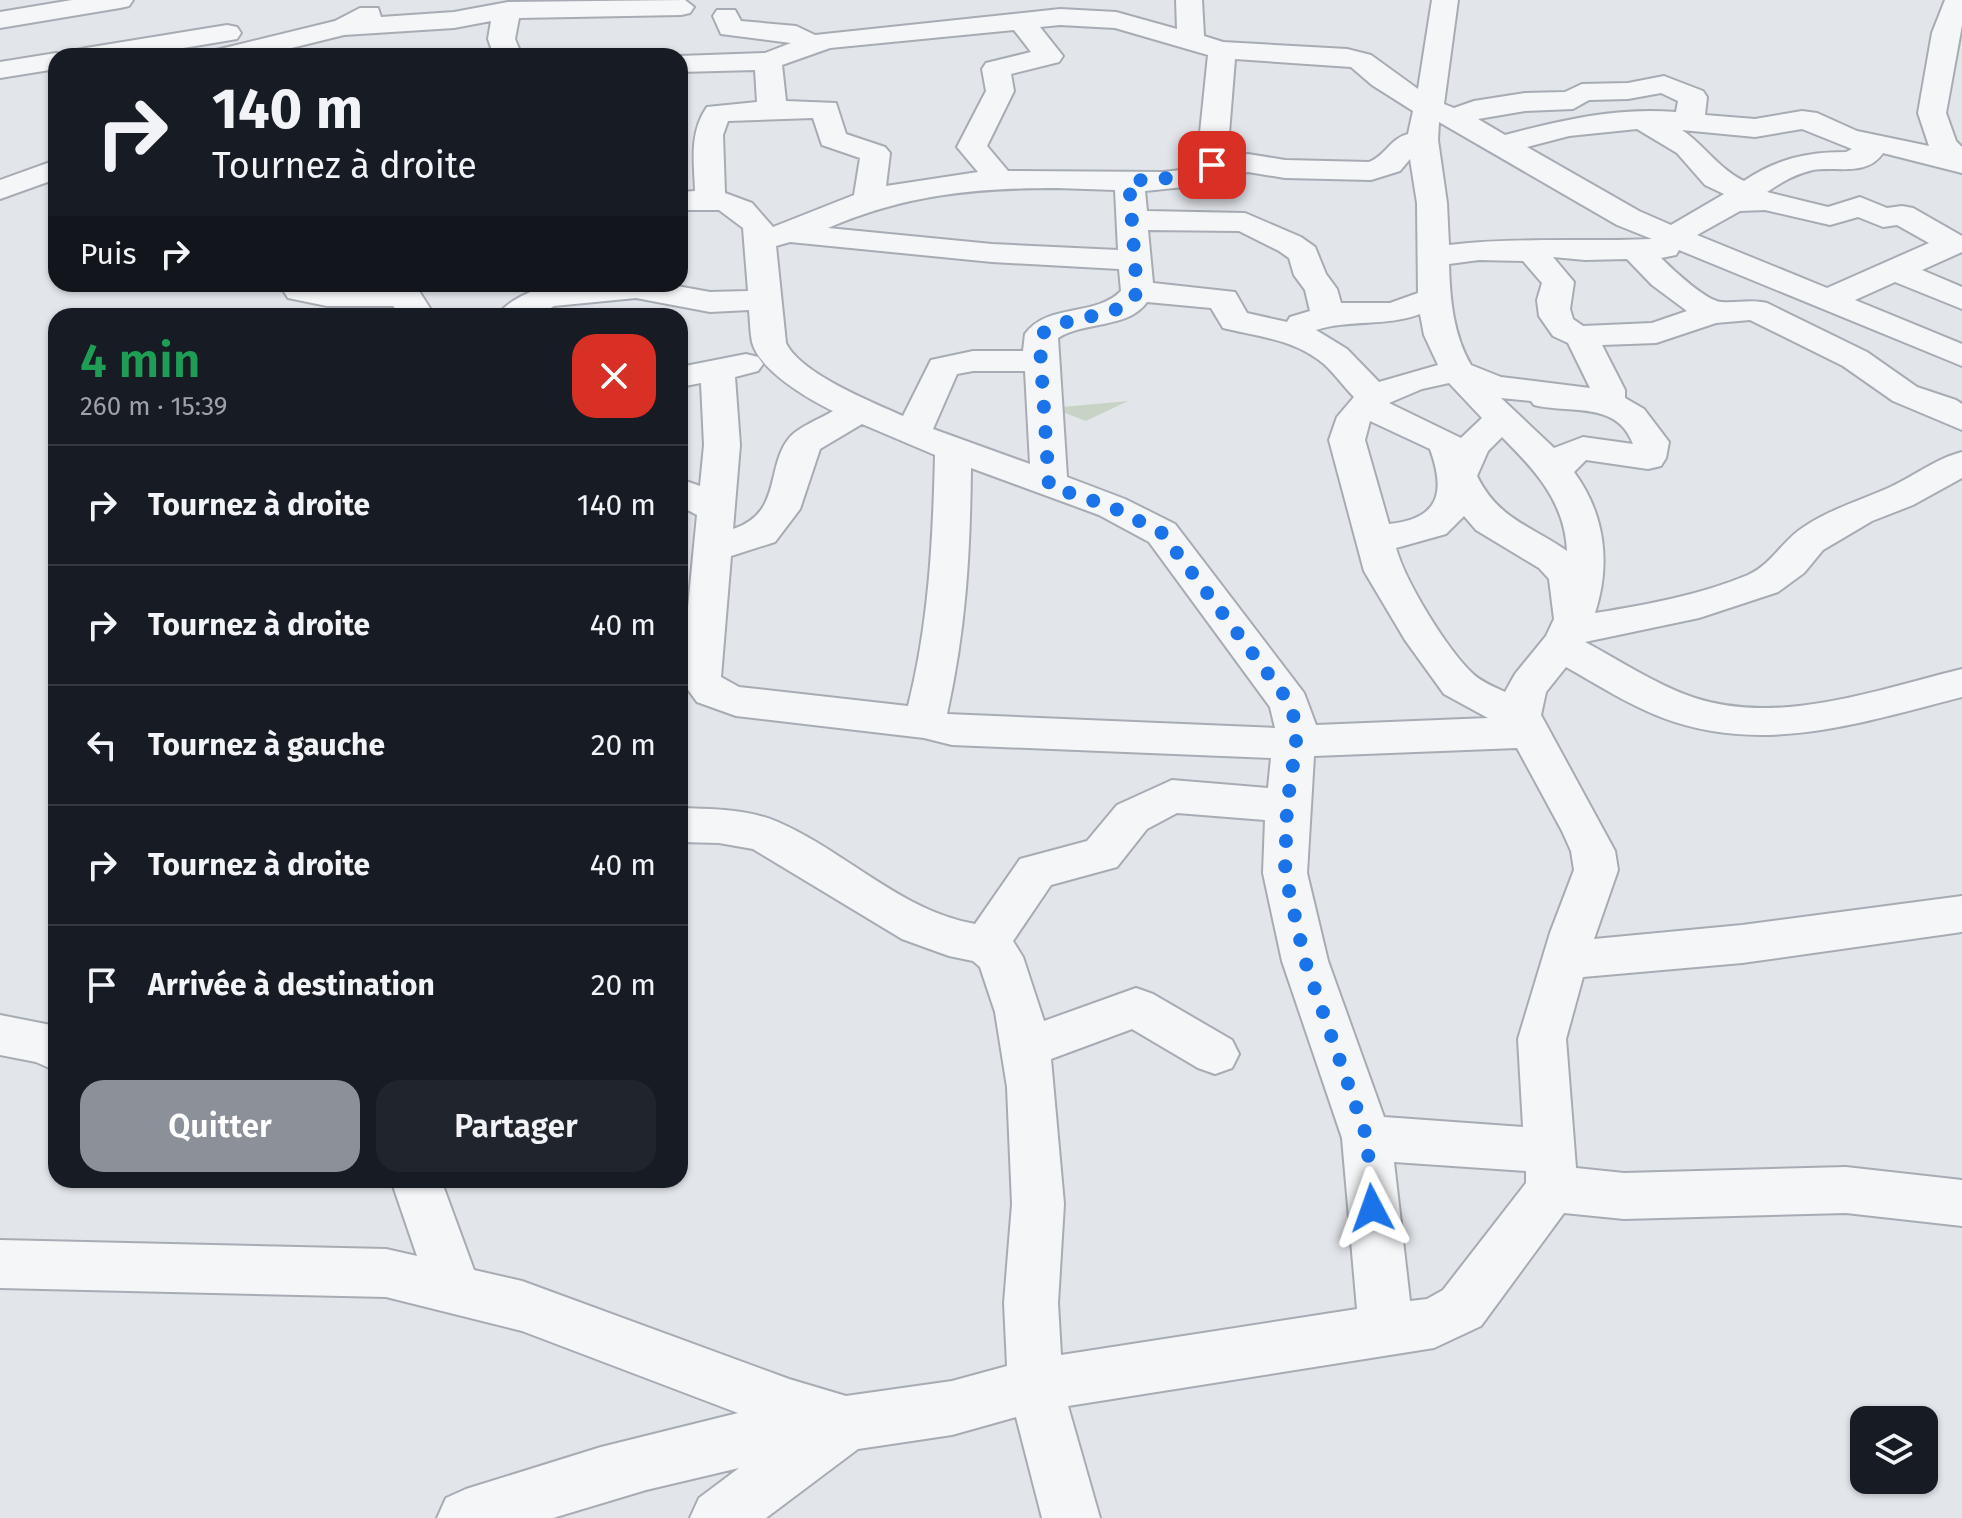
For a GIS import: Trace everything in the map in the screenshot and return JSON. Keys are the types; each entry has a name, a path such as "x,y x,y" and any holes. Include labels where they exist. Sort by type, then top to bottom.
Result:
{"street":[{"path":"15,12 120,0"},
{"path":"344,27 395,0"},
{"path":"1189,0 1191,43"},
{"path":"466,1518 637,1465 785,1430 952,1408 1035,1385 1286,1344 1387,1332 1434,1323 1462,1308 1550,1170 1542,1039 1596,870 1593,851 1524,723 1520,698 1568,631 1587,560 1584,531 1568,489 1539,452 1497,414 1457,371 1439,329 1432,201 1445,0"},
{"path":"958,2 989,24"},
{"path":"1953,2 1932,113 1942,144 1960,163"},
{"path":"153,48 344,27 454,20 508,10 681,7"},
{"path":"502,48 500,33 508,10"},
{"path":"726,16 731,28 796,34 810,44"},
{"path":"688,64 768,61 788,57 810,44 1020,20 1074,17 1116,20 1222,50 1347,57 1361,61 1436,122 1500,145 1628,218 1960,353"},
{"path":"1000,180 972,147 1000,91 996,69 1049,56 1020,20"},
{"path":"1206,172 1212,165 1222,50"},
{"path":"768,61 772,110"},
{"path":"0,70 48,62"},
{"path":"774,237 869,201 957,184 1000,180 1183,179 1248,163 1285,169 1371,171 1389,165 1410,142 1436,122 1474,110 1525,102 1573,100 1582,92 1628,91 1664,84 1693,97 1689,122"},
{"path":"869,201 875,153 832,139 826,109 717,113 708,135 695,200 732,203 747,211 758,227 774,237 992,253 1136,275 1223,299 1235,321 1269,326 1294,326 1337,313 1393,313 1436,298"},
{"path":"1672,237 1740,198 1763,179 1792,165 1812,161 1851,161 1862,157 1869,152 1872,141 1920,115 1932,113"},
{"path":"1500,145 1568,127 1638,120 1755,128 1802,120 1827,126 1851,140 1872,141 1960,163"},
{"path":"1638,120 1671,134 1740,198 1830,216 1860,206 1883,218 1902,215 1957,233"},
{"path":"0,190 48,172"},
{"path":"1049,486 1040,347 1042,334 1120,308 1135,299 1129,181"},
{"path":"1132,220 1245,222 1290,244 1304,254 1310,275 1321,289 1328,317"},
{"path":"1828,300 1895,270 1957,233"},
{"path":"774,237 763,300 769,343 776,358 829,396 913,434 1112,507 1162,533 1290,703 1296,726 1296,744 1287,806 1285,873 1305,961 1367,1138 1387,1332"},
{"path":"1434,257 1554,247 1585,251 1662,248 1706,252"},
{"path":"1531,251 1558,282 1553,300 1560,328 1565,333 1581,336 1656,333 1711,313 1755,310 1855,359 1905,394 1944,408 1962,419"},
{"path":"1637,251 1663,278 1711,313"},
{"path":"1895,270 1962,299"},
{"path":"1755,310 1755,302 1761,293 1780,281"},
{"path":"302,292 318,298 390,294 407,298 414,308"},
{"path":"527,308 546,297 580,292"},
{"path":"657,292 710,302 763,300"},
{"path":"1269,326 1325,348 1338,359 1370,400 1446,443 1470,499 1489,521 1552,559 1567,575 1568,631"},
{"path":"1906,332 1912,355 1922,369 1962,409"},
{"path":"1372,538 1404,536 1429,528 1447,515 1455,502 1459,476 1467,454 1497,414 1526,400 1590,399 1608,390 1581,336"},
{"path":"688,376 776,358"},
{"path":"913,434 943,367 973,361 1041,361"},
{"path":"724,369 718,377 722,445 715,530 692,615 701,680 711,692 736,701 924,723 952,730 1296,744 1321,739 1524,723"},
{"path":"1524,723 1458,684 1383,571 1347,440 1354,417 1370,400 1412,381 1457,371 1495,387 1590,399 1640,425 1651,442 1648,458 1589,447 1567,453 1560,459 1555,473"},
{"path":"688,500 715,530 762,533 782,509 804,443 860,410"},
{"path":"924,723 937,669 951,569 953,449"},
{"path":"1568,631 1653,617 1764,583 1791,564 1810,541 1859,512 1900,497 1962,463"},
{"path":"1429,528 1462,529 1517,538"},
{"path":"1568,631 1650,694 1697,714 1753,722 1817,716 1962,683"},
{"path":"986,945 1036,871 1101,855 1132,817 1172,796 1287,806"},
{"path":"688,825 719,826 763,834 918,926 949,938 986,945 1000,957 1019,1012 1031,1087 1038,1204 1031,1303 1035,1385 1071,1518"},
{"path":"1565,960 1742,944 1962,914"},
{"path":"1024,1048 1136,1008 1215,1054"},
{"path":"0,1035 48,1043"},
{"path":"1367,1138 1550,1170 1624,1196 1846,1190 1962,1203"},
{"path":"419,1188 455,1289"},
{"path":"0,1264 386,1273 522,1306 789,1406 846,1423"},
{"path":"719,1518 846,1423"}],"green space":[{"path":"1128,401 1086,421 1052,408"}],"route":[{"path":"1212,165 1206,172 1183,179 1129,181 1137,291 1135,299 1128,305 1061,324 1042,334 1040,347 1049,486 1112,507 1162,533 1198,585 1259,659 1290,703 1296,726 1296,744 1287,806 1285,873 1305,961 1367,1138 1372,1208"}]}
